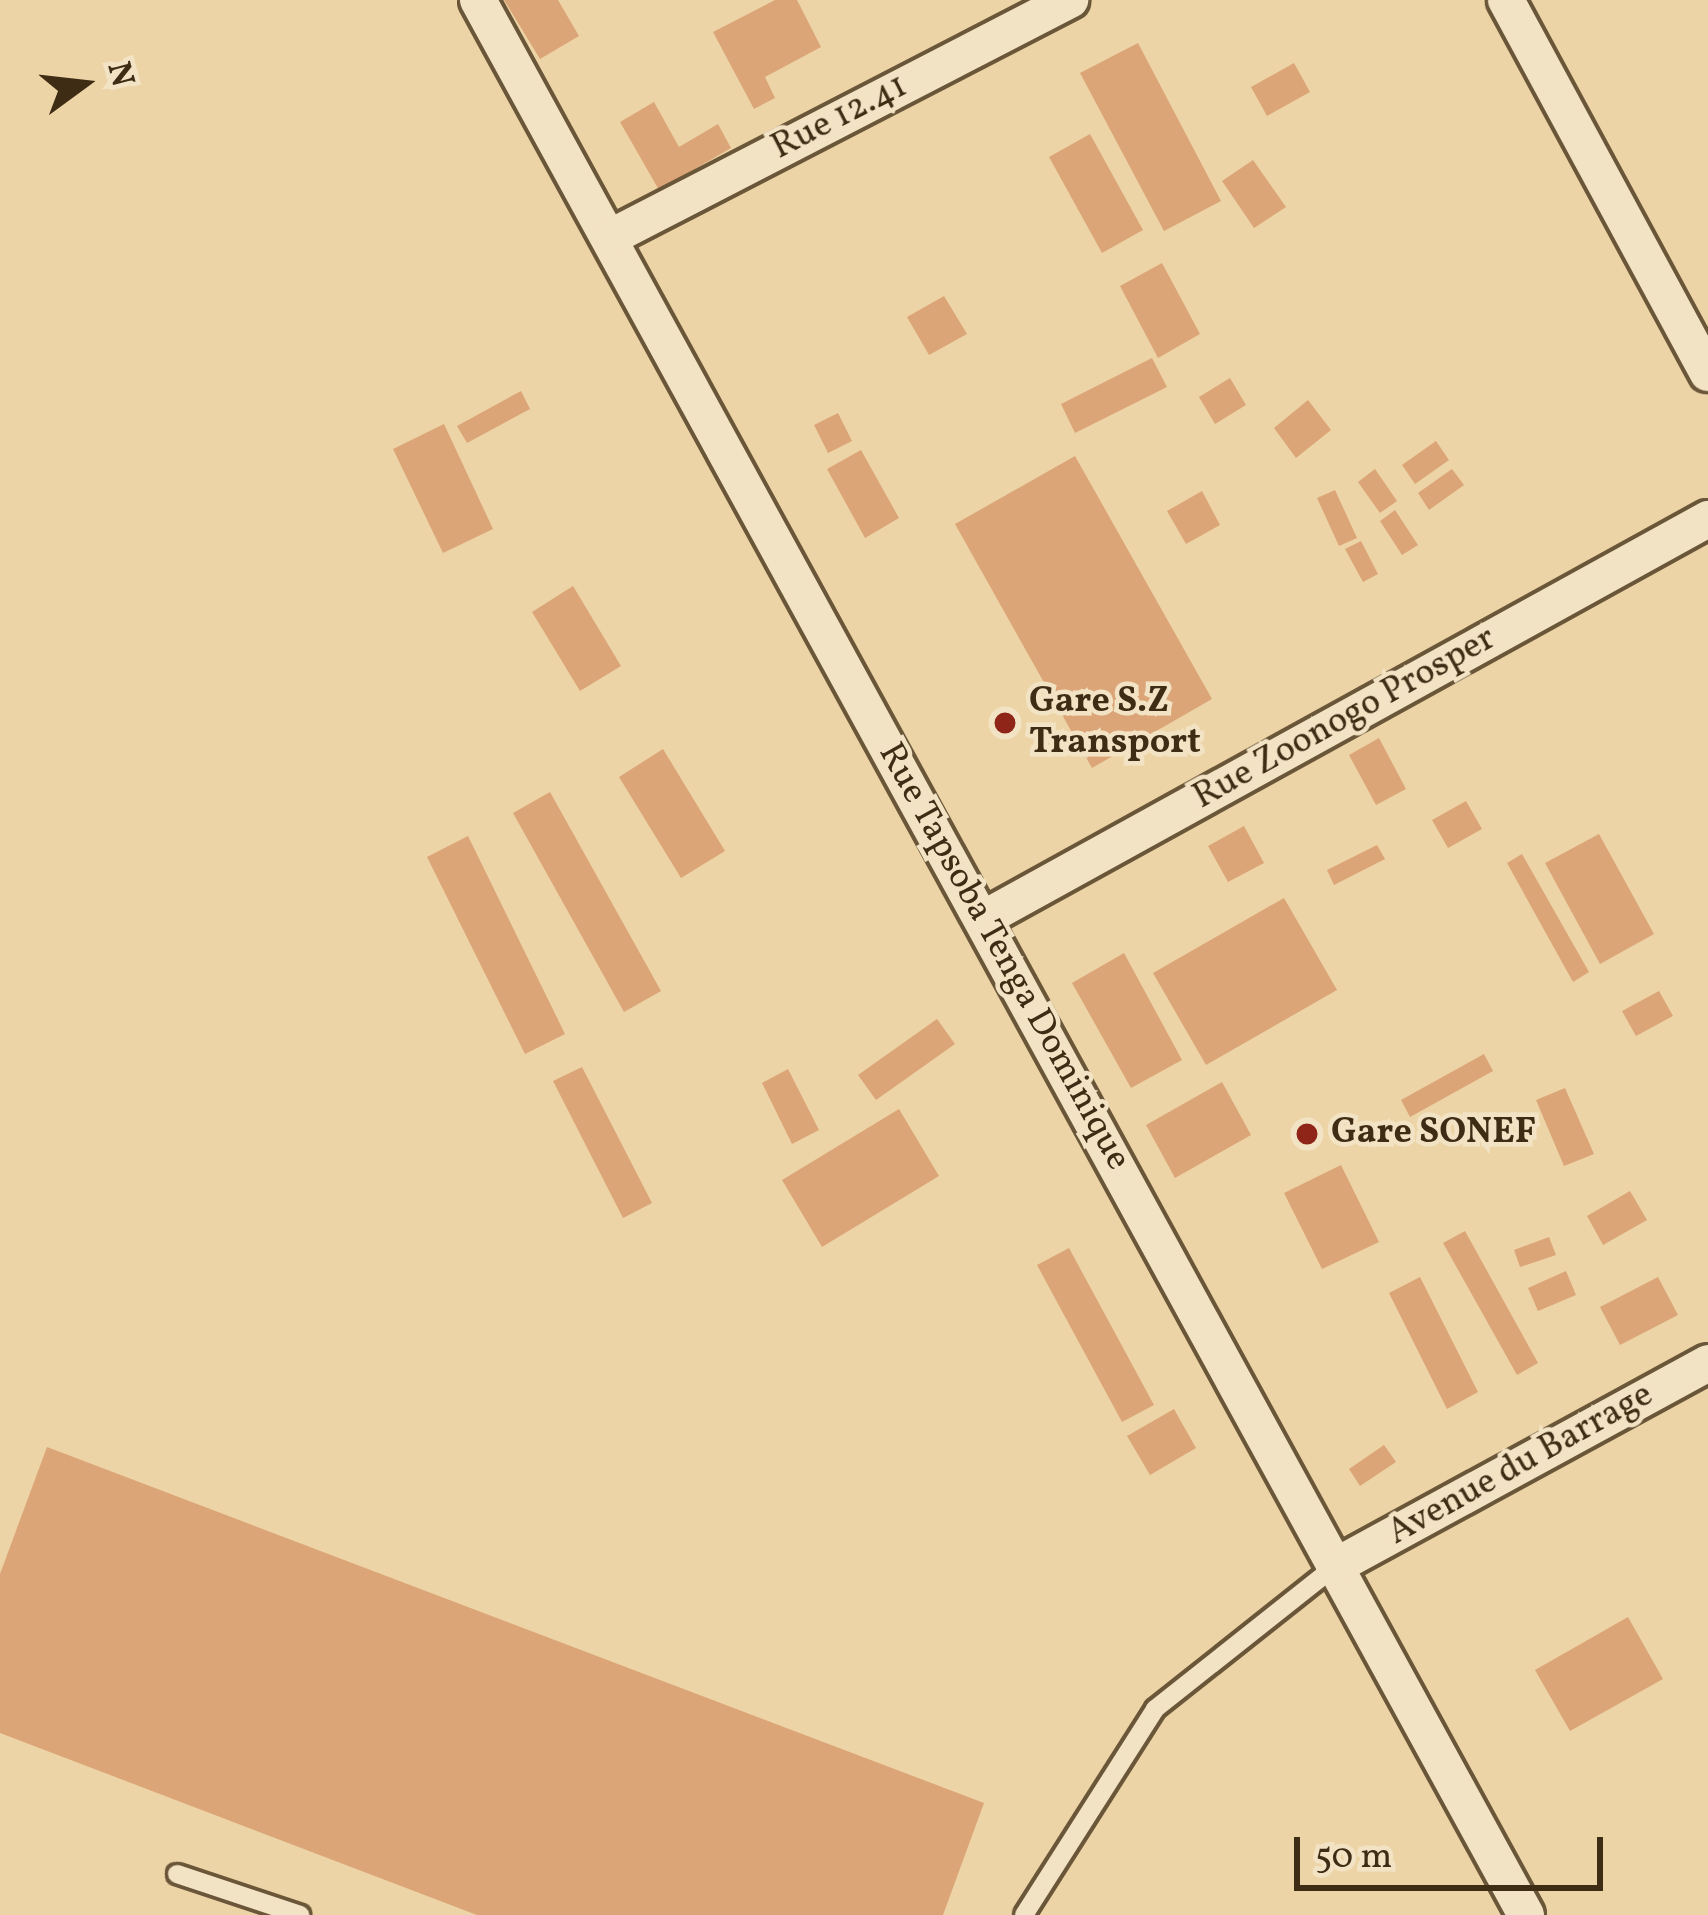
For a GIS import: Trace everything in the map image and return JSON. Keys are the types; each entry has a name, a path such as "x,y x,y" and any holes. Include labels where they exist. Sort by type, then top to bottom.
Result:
{"street":[{"name":"Rue Tapsoba Tenga Dominique","path":"478,0 1526,1915"},
{"name":"Rue 12.41","path":"610,236 1070,0"},
{"path":"1506,0 1708,373"},
{"name":"Rue Zoonogo Prosper","path":"982,919 1708,519"},
{"name":"Avenue du Barrage","path":"1334,1567 1708,1364"}],"lane":[{"path":"1024,1915 1155,1709 1334,1567"},
{"path":"177,1874 300,1915"}],"building":[{"path":"504,0 558,0 579,36 540,59"},
{"path":"775,0 797,0 821,47 765,77 775,98 754,109 713,32"},
{"path":"1138,43 1221,201 1164,231 1080,73"},
{"path":"1294,63 1310,92 1267,116 1251,87"},
{"path":"654,102 679,147 718,124 731,148 659,190 620,122"},
{"path":"1090,134 1143,230 1102,253 1049,157"},
{"path":"1253,160 1286,207 1254,228 1222,181"},
{"path":"1162,263 1200,334 1158,358 1120,286"},
{"path":"944,296 967,334 929,355 907,317"},
{"path":"1152,358 1167,387 1075,433 1061,404"},
{"path":"1230,378 1246,405 1215,424 1199,397"},
{"path":"521,391 530,409 467,443 457,426"},
{"path":"1308,400 1331,430 1296,458 1274,428"},
{"path":"838,413 852,441 828,453 814,425"},
{"path":"444,424 493,529 443,553 393,449"},
{"path":"1436,441 1449,460 1415,484 1402,465"},
{"path":"861,450 899,518 865,538 827,469"},
{"path":"1075,456 1212,699 1092,768 955,524"},
{"path":"1375,469 1397,501 1380,513 1358,482"},
{"path":"1452,469 1464,485 1429,510 1418,493"},
{"path":"1335,490 1357,538 1339,546 1317,498"},
{"path":"1202,491 1220,525 1186,544 1167,511"},
{"path":"1395,510 1418,545 1402,555 1380,521"},
{"path":"1361,541 1378,574 1363,582 1345,549"},
{"path":"573,586 621,666 580,691 532,612"},
{"path":"1379,738 1406,789 1376,805 1349,755"},
{"path":"663,749 725,851 681,878 619,777"},
{"path":"550,792 661,991 624,1012 513,813"},
{"path":"1466,801 1482,829 1448,848 1432,820"},
{"path":"1244,826 1264,863 1228,882 1208,846"},
{"path":"1599,834 1654,934 1600,964 1545,863"},
{"path":"468,836 565,1034 525,1054 427,857"},
{"path":"1377,845 1385,859 1334,885 1327,870"},
{"path":"1522,854 1589,972 1573,982 1507,863"},
{"path":"1284,898 1337,990 1206,1065 1153,973"},
{"path":"1124,953 1182,1060 1131,1088 1072,983"},
{"path":"1659,991 1673,1016 1636,1036 1622,1011"},
{"path":"937,1019 955,1044 876,1100 858,1075"},
{"path":"1484,1054 1493,1071 1410,1117 1401,1100"},
{"path":"582,1067 652,1203 623,1218 553,1081"},
{"path":"788,1069 819,1130 792,1144 762,1083"},
{"path":"1222,1082 1251,1135 1175,1178 1146,1125"},
{"path":"1565,1088 1594,1154 1564,1166 1536,1100"},
{"path":"899,1109 939,1176 822,1247 782,1180"},
{"path":"1341,1165 1379,1242 1322,1269 1284,1193"},
{"path":"1630,1191 1647,1220 1603,1245 1587,1216"},
{"path":"1465,1231 1538,1363 1517,1375 1443,1243"},
{"path":"1549,1237 1556,1255 1520,1267 1514,1250"},
{"path":"1069,1248 1154,1405 1122,1422 1037,1265"},
{"path":"1566,1271 1576,1295 1538,1311 1528,1288"},
{"path":"1420,1277 1478,1392 1447,1409 1389,1293"},
{"path":"1658,1277 1678,1315 1620,1345 1600,1307"},
{"path":"1174,1409 1196,1448 1150,1475 1127,1436"},
{"path":"1384,1445 1396,1462 1360,1486 1349,1469"},
{"path":"47,1447 984,1803 943,1915 477,1915 0,1733 0,1574"},
{"path":"1628,1617 1663,1679 1570,1731 1535,1670"}],"place":[{"name":"Gare S.Z Transport","path":"1005,723"},
{"name":"Gare SONEF","path":"1307,1134"}]}
